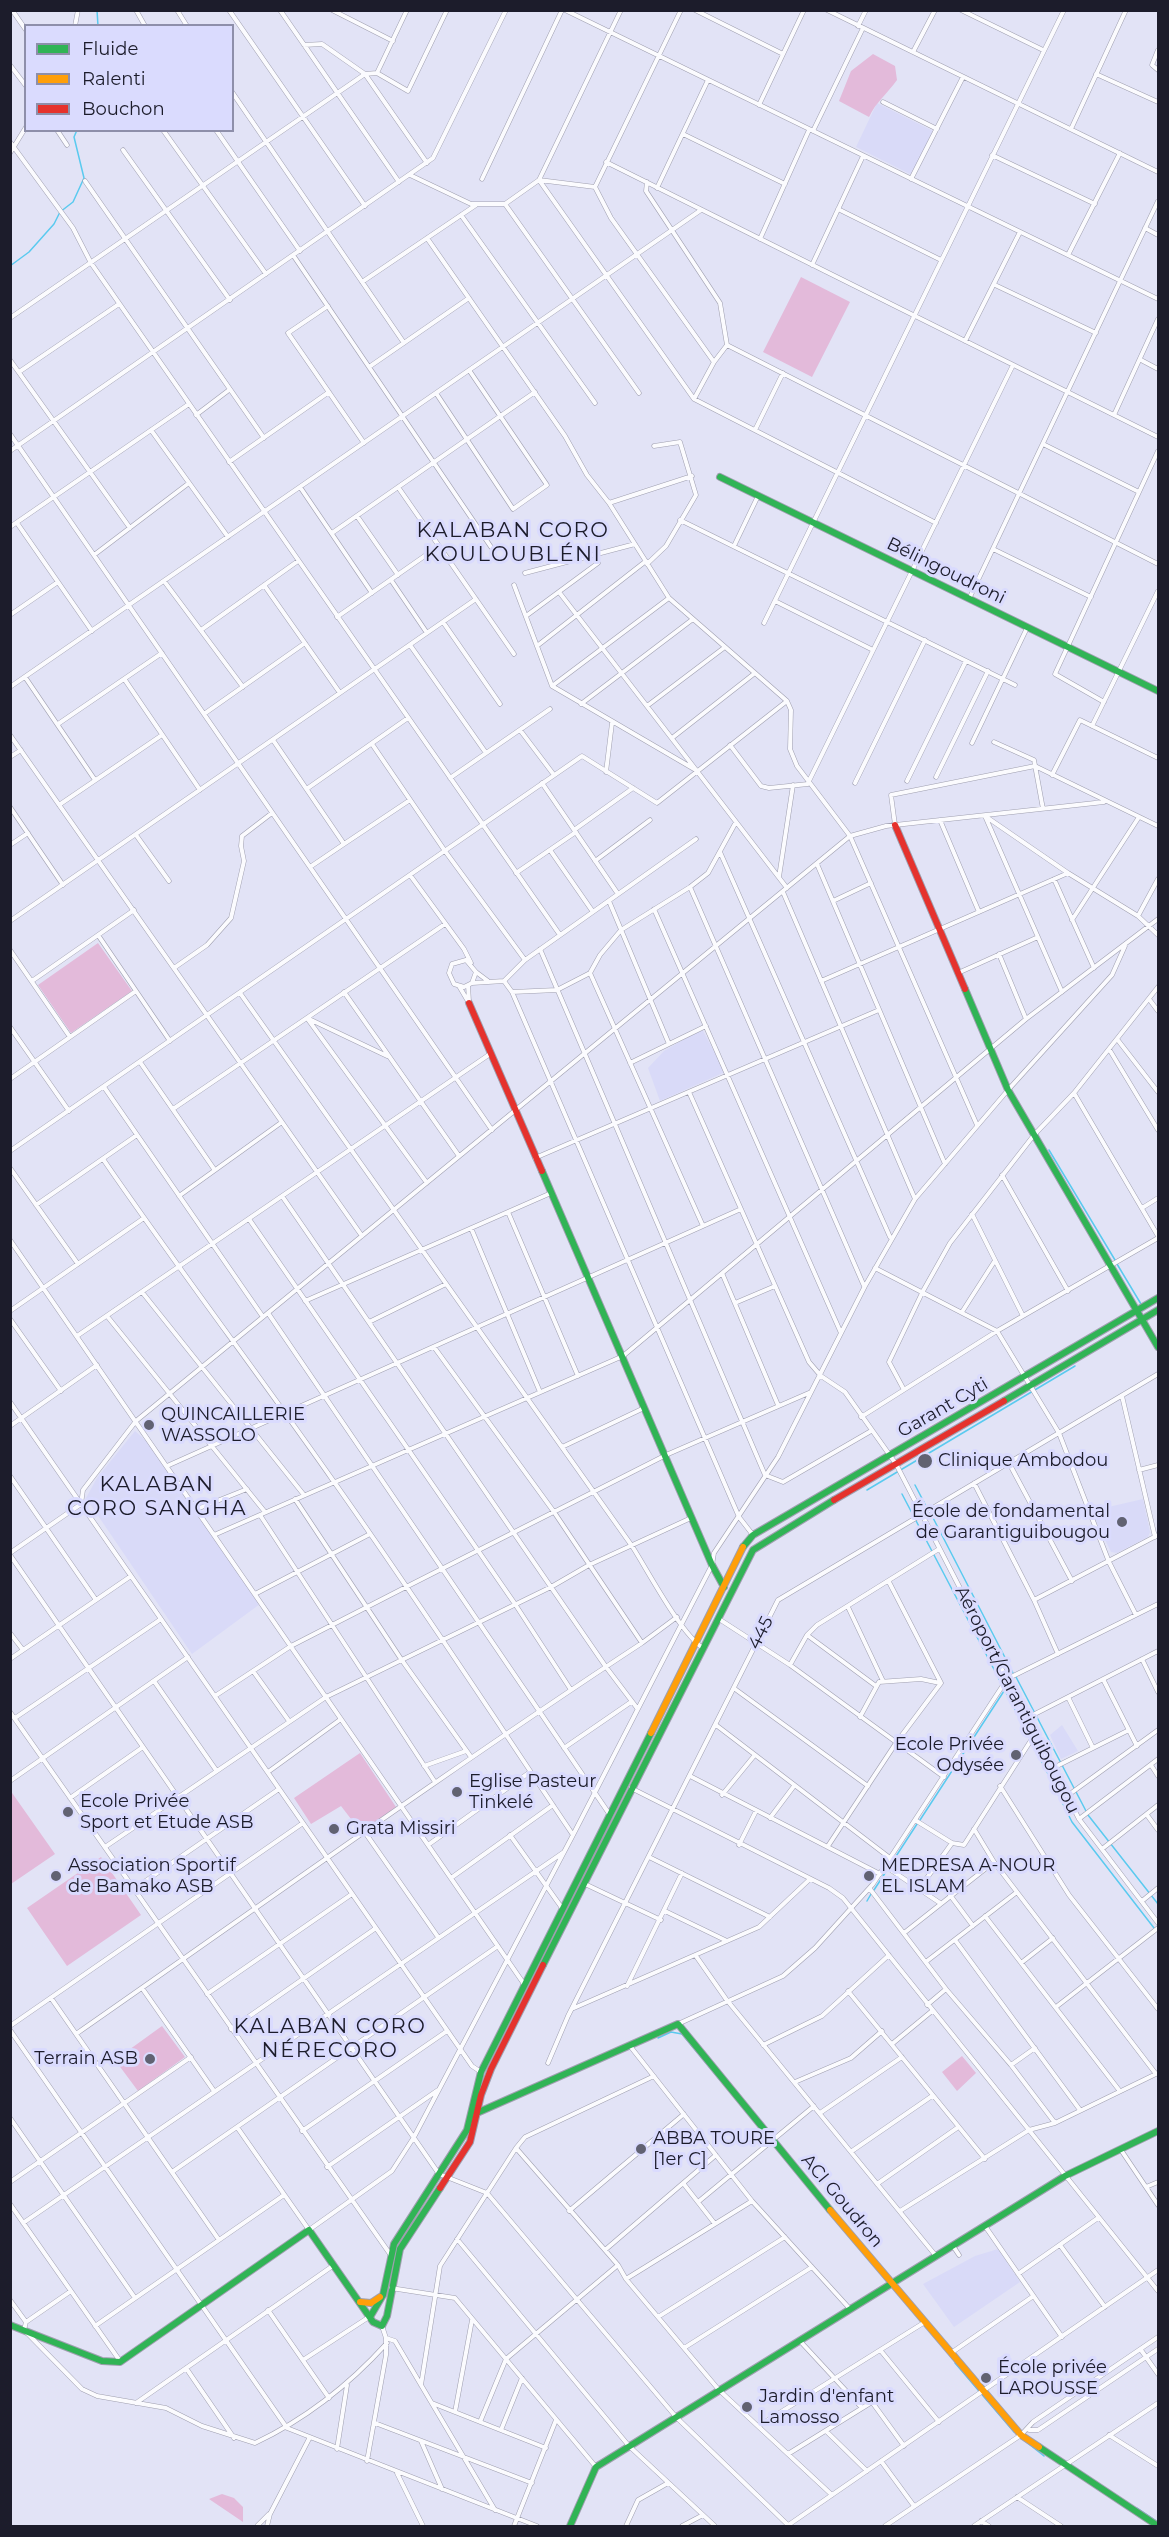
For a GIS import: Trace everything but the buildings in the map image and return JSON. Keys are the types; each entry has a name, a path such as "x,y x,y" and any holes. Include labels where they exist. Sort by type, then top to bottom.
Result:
{"street":[{"path":"12,10 24,27"},
{"path":"136,10 144,24"},
{"path":"177,10 186,24"},
{"path":"229,10 365,206"},
{"path":"280,10 399,182"},
{"path":"332,10 393,41"},
{"path":"377,73 407,10"},
{"path":"10,318 365,74 377,73 408,91 447,10"},
{"path":"10,451 433,158 506,10"},
{"path":"409,175 471,204 505,204 538,180 621,10"},
{"path":"595,187 681,10"},
{"path":"695,10 783,54"},
{"path":"759,105 804,10"},
{"path":"826,10 1158,172"},
{"path":"858,26 866,10"},
{"path":"913,53 935,10"},
{"path":"961,10 1043,50"},
{"path":"764,623 1064,10"},
{"path":"1071,129 1125,10"},
{"path":"482,179 566,11 1158,299"},
{"path":"760,239 811,130 863,28"},
{"path":"304,45 322,44 365,74 427,163"},
{"path":"1158,50 1152,65 1158,70"},
{"path":"10,65 24,83"},
{"path":"1096,74 1158,102"},
{"path":"911,179 963,77"},
{"path":"657,188 708,80"},
{"path":"234,95 404,343"},
{"path":"883,102 937,129"},
{"path":"12,150 24,130"},
{"path":"58,132 67,145"},
{"path":"164,132 266,274"},
{"path":"217,132 300,251"},
{"path":"683,134 785,184"},
{"path":"10,142 12,150 73,228 91,263 119,304 560,935"},
{"path":"123,150 230,300"},
{"path":"1068,255 1120,153"},
{"path":"992,155 1095,204"},
{"path":"812,265 863,156"},
{"path":"606,162 1158,437"},
{"path":"538,180 595,187"},
{"path":"538,180 694,399 936,524"},
{"path":"85,181 189,327 229,390 264,438"},
{"path":"646,182 646,191 720,303 727,345 714,362 694,399"},
{"path":"595,187 611,218 714,362"},
{"path":"969,599 1158,201"},
{"path":"362,282 476,204"},
{"path":"505,204 639,393"},
{"path":"10,687 701,210"},
{"path":"838,210 941,260"},
{"path":"461,214 595,403"},
{"path":"1145,228 1158,235"},
{"path":"965,341 1020,232"},
{"path":"427,238 565,436 587,475 609,503 669,598 787,701 791,710 790,749 796,766 850,836 977,1125"},
{"path":"293,255 491,547"},
{"path":"995,285 1095,333"},
{"path":"369,367 469,298"},
{"path":"20,372 119,304"},
{"path":"328,306 288,333 364,443"},
{"path":"1114,415 1158,320"},
{"path":"727,345 1158,564"},
{"path":"10,360 130,528"},
{"path":"1141,360 1158,369"},
{"path":"808,784 1013,365"},
{"path":"436,393 513,508 547,485 469,370"},
{"path":"755,430 783,373"},
{"path":"196,415 229,390"},
{"path":"229,462 329,392"},
{"path":"332,533 535,392"},
{"path":"10,527 189,404"},
{"path":"151,430 228,537"},
{"path":"10,434 492,1130"},
{"path":"537,646 666,546 696,495 680,442 654,446"},
{"path":"1042,444 1139,492"},
{"path":"1104,702 1055,674 1158,451"},
{"path":"609,503 692,476"},
{"name":"Bélingoudroni","path":"720,477 1158,691"},
{"path":"94,555 189,483"},
{"path":"300,487 372,593"},
{"path":"398,487 514,654"},
{"path":"734,546 758,495"},
{"path":"357,516 398,575"},
{"path":"680,520 1015,685"},
{"path":"17,523 92,631"},
{"path":"525,573 635,544"},
{"path":"337,617 439,546"},
{"path":"993,549 1091,597"},
{"path":"201,630 298,561"},
{"path":"526,616 597,563"},
{"path":"391,580 427,633"},
{"path":"164,581 243,687"},
{"path":"10,615 58,582"},
{"path":"264,585 340,693"},
{"path":"514,585 552,686 697,771"},
{"path":"1092,726 1158,591"},
{"path":"559,592 787,888"},
{"path":"552,686 669,598"},
{"path":"10,921 476,599"},
{"path":"775,601 873,650"},
{"path":"581,704 693,619"},
{"path":"443,622 500,704"},
{"path":"972,743 1027,627"},
{"path":"855,783 925,640"},
{"path":"204,714 305,644"},
{"path":"410,645 486,753"},
{"path":"647,706 725,647"},
{"path":"58,724 162,653"},
{"path":"907,781 966,661"},
{"path":"936,777 988,671"},
{"path":"672,738 755,673"},
{"path":"25,677 95,780"},
{"path":"125,680 200,790"},
{"path":"10,1152 582,756 657,803 787,701"},
{"path":"450,778 550,709"},
{"path":"308,788 408,718"},
{"path":"1052,775 1080,720 1158,758"},
{"path":"606,772 612,723"},
{"path":"520,730 554,775"},
{"path":"10,735 362,1236"},
{"path":"59,805 162,735"},
{"path":"273,740 308,788 344,844"},
{"path":"994,742 1034,760 1043,809"},
{"path":"372,744 445,851 525,960"},
{"path":"730,745 761,786 769,788 808,784"},
{"path":"10,757 21,750"},
{"path":"1158,826 1035,766 891,795 895,825 1008,1090 1158,1347"},
{"path":"542,783 618,894"},
{"path":"779,877 793,785"},
{"path":"516,873 633,788"},
{"path":"310,867 410,800"},
{"path":"81,1504 82,1490 136,1421 850,836 895,825 1104,801"},
{"path":"10,807 63,885"},
{"path":"174,968 207,945 231,918 244,861 242,836 273,813"},
{"path":"984,816 1068,873 1138,916 1158,935"},
{"path":"984,816 1062,992"},
{"path":"1072,920 1139,817"},
{"path":"595,861 650,820"},
{"path":"940,820 979,912"},
{"path":"512,992 557,990 590,973 600,955 621,930 690,887 708,873 736,822"},
{"path":"10,845 28,833"},
{"path":"136,835 169,881"},
{"path":"459,986 504,981 525,960 696,839"},
{"path":"550,849 593,912"},
{"path":"720,852 891,1238"},
{"path":"817,864 945,1164"},
{"path":"821,981 1068,873"},
{"path":"410,875 464,949 476,972 488,981"},
{"path":"1054,879 1094,968"},
{"path":"1138,916 1158,879"},
{"path":"833,901 871,883"},
{"path":"690,887 865,1286"},
{"path":"783,892 915,1199"},
{"path":"609,901 669,1044"},
{"path":"654,909 841,1334"},
{"path":"32,981 134,910"},
{"path":"214,1534 623,1356 656,1326 757,1245 789,1215 1026,1019 1158,919"},
{"path":"173,1109 445,924"},
{"path":"98,935 170,1041"},
{"path":"958,973 1038,937"},
{"path":"10,2325 102,2361 120,2361 351,2202 392,2171 414,2137 565,1852 712,1565 714,1553 778,1457 891,1238 915,1199 977,1125 1112,975 1125,946"},
{"path":"461,960 464,949"},
{"path":"10,950 70,1037"},
{"path":"540,950 765,1475 783,1482 871,1431"},
{"path":"999,954 1026,1019"},
{"path":"471,963 461,960 452,964 448,973 469,1003 666,1455 691,1518 724,1587"},
{"path":"469,1003 470,984 476,972"},
{"path":"590,973 703,1226"},
{"path":"504,981 512,992 739,1517 753,1535"},
{"path":"903,1388 889,1362 923,1291 950,1243 1034,1135 1074,1093 1158,987"},
{"path":"10,1078 136,991"},
{"path":"344,992 459,1156"},
{"path":"240,993 632,1546 681,1624 696,1644 703,1648"},
{"path":"1149,999 1158,1011"},
{"path":"536,1158 879,1011"},
{"path":"307,1018 390,1057"},
{"path":"307,1018 427,1183"},
{"path":"630,1063 706,1026"},
{"path":"10,1027 69,1111"},
{"path":"1117,1039 1158,1092"},
{"path":"1109,1049 1158,1130"},
{"path":"77,1336 490,1054"},
{"path":"140,1062 214,1169"},
{"path":"104,1087 263,1317"},
{"path":"689,1092 809,1362 821,1376"},
{"path":"861,1417 903,1388 997,1331 1158,1237 1074,1093"},
{"path":"179,1196 282,1122"},
{"path":"36,1205 137,1135"},
{"path":"103,1159 178,1268 234,1340 334,1482 573,1835"},
{"path":"10,1168 78,1264"},
{"path":"1002,1175 1068,1291"},
{"path":"305,1302 551,1193"},
{"path":"282,1196 606,1667 631,1702 638,1708"},
{"path":"1142,1208 1158,1198"},
{"path":"167,1466 741,1209"},
{"path":"508,1212 578,1376"},
{"path":"972,1213 994,1262 1023,1316"},
{"path":"10,1311 144,1218"},
{"path":"249,1219 358,1381 515,1604 571,1690"},
{"path":"471,1228 540,1392"},
{"path":"10,1240 525,1985"},
{"path":"962,1312 994,1262"},
{"path":"875,1269 923,1291 997,1331 1059,1433 1109,1562 1136,1615"},
{"path":"722,1273 778,1405"},
{"path":"369,1322 446,1284"},
{"path":"735,1303 775,1286"},
{"path":"142,1292 304,1496"},
{"name":"Garant Cyti","path":"383,2295 390,2254 398,2235 464,2136 474,2093 482,2072 744,1546 753,1535 1158,1298"},
{"name":"Garant Cyti","path":"718,1618 753,1550 1158,1310"},
{"path":"268,1313 610,1815"},
{"path":"107,1316 265,1512"},
{"path":"10,1319 61,1390"},
{"path":"434,1347 554,1512 642,1643"},
{"path":"10,1426 97,1365"},
{"name":"445","path":"548,2063 778,1600 1158,1374"},
{"name":"Aéroport/Garantiguibougou","path":"821,1376 845,1392 896,1464 1079,1819 1158,1923"},
{"path":"214,1696 291,1646 406,1587 666,1455 812,1392"},
{"path":"1034,1600 1156,1536 1122,1396"},
{"path":"10,1402 447,2031 472,2066 482,2072"},
{"path":"562,1447 645,1407"},
{"path":"1009,1463 1072,1581"},
{"path":"1139,1470 1158,1465"},
{"path":"10,1476 96,1600"},
{"path":"974,1483 1034,1600 1058,1654"},
{"path":"196,1509 247,1489"},
{"path":"295,1499 401,1659 471,1757"},
{"path":"81,1504 10,1554 88,1668 439,2174 487,2193 676,2418 788,2526 1158,2270"},
{"path":"260,1515 435,1782"},
{"path":"105,1848 326,1697 551,1587 589,1565 691,1518"},
{"path":"255,1594 370,1534"},
{"path":"790,1665 807,1635 817,1625 939,1549"},
{"path":"10,1659 131,1576"},
{"path":"889,1582 941,1683"},
{"path":"471,2113 479,2112 783,1976 815,1948 870,1889 1007,1679 1158,1604"},
{"path":"848,1607 883,1681"},
{"path":"76,2034 328,1859 400,1805 642,1643 677,1617"},
{"path":"367,2461 375,2423 386,2340 382,2326 387,2316 400,2249 473,2135 486,2079 718,1618 790,1665 944,1777"},
{"path":"15,1718 161,1619"},
{"path":"10,1633 23,1650"},
{"path":"807,1635 876,1686"},
{"path":"1027,1718 1158,1651"},
{"path":"10,1780 188,1658"},
{"path":"1142,1659 1158,1692"},
{"path":"253,1671 289,1721"},
{"path":"860,1717 876,1686 883,1681 921,1679 941,1683"},
{"path":"1103,1679 1137,1746"},
{"path":"154,1681 216,1770"},
{"path":"828,1846 897,1743 941,1683"},
{"path":"735,1689 868,1786"},
{"path":"1068,1697 1093,1748"},
{"path":"564,1748 631,1702"},
{"path":"10,1712 351,2202 390,2254"},
{"path":"267,1772 341,1719"},
{"path":"716,1725 794,1786 846,1822 890,1858"},
{"path":"1053,1768 1129,1730"},
{"path":"1067,1796 1158,1730"},
{"path":"915,1820 952,1844 964,1845 1035,1734"},
{"path":"70,1798 143,1747"},
{"path":"424,1766 466,1750"},
{"path":"723,1795 754,1756"},
{"path":"1079,1819 1158,1759"},
{"path":"1151,1765 1158,1776"},
{"path":"428,1845 530,1772"},
{"path":"690,1776 880,1874"},
{"path":"770,1818 794,1786"},
{"path":"1000,1786 1069,1895 1158,2009"},
{"path":"632,1788 836,1893 889,1955 1158,2291"},
{"path":"134,1889 279,1789"},
{"path":"451,1878 553,1805"},
{"path":"1102,1849 1158,1805"},
{"path":"739,1845 756,1811"},
{"path":"1146,1815 1158,1830"},
{"path":"303,1823 10,2028 287,2428 337,2450 537,2526"},
{"path":"900,2211 1029,2130 1055,2123 1119,2090 1157,2074 994,1862 974,1829"},
{"path":"364,1831 438,1937"},
{"path":"510,1835 563,1909"},
{"path":"919,1888 952,1844"},
{"path":"23,2223 535,1870 565,1852"},
{"path":"649,1857 770,1917"},
{"path":"904,1933 940,1902 994,1862"},
{"path":"885,1866 940,1902"},
{"path":"627,1986 682,1873"},
{"path":"573,2009 759,1927 810,1879"},
{"path":"584,1884 661,1920"},
{"path":"1142,1901 1158,1888"},
{"path":"870,1889 927,1961 946,1989 1011,2065 1055,2123"},
{"path":"927,1961 1017,1892"},
{"path":"207,1995 352,1894"},
{"path":"950,1895 973,1926"},
{"path":"665,1911 727,1941"},
{"path":"985,1916 1119,2090"},
{"path":"231,2029 376,1928"},
{"path":"1056,2007 1158,1928"},
{"path":"1021,1963 1053,1938"},
{"path":"955,1940 1080,2110"},
{"path":"172,2172 498,1946"},
{"path":"763,2045 822,2016 889,1955"},
{"path":"696,1956 726,2000 936,2256"},
{"path":"142,1988 214,2091"},
{"path":"927,2005 946,1989"},
{"path":"848,1991 957,2128 985,2159"},
{"path":"51,1998 219,2240"},
{"path":"892,2044 932,2011"},
{"name":"ACI Goudron","path":"678,2024 891,2284 926,2321 1021,2435 1158,2526"},
{"path":"302,2132 447,2031"},
{"path":"795,2082 851,2058 882,2031"},
{"path":"629,2045 752,2201 850,2309"},
{"path":"1011,2065 1035,2048"},
{"path":"10,2182 190,2057"},
{"path":"820,2113 902,2057"},
{"path":"422,2385 440,2266 516,2148 525,2137 654,2076"},
{"path":"327,2167 439,2089"},
{"path":"852,2151 932,2096"},
{"path":"698,2202 814,2106"},
{"path":"569,2211 684,2114"},
{"path":"10,2118 135,2298"},
{"path":"237,2127 359,2302 377,2325 382,2326"},
{"path":"877,2184 957,2128"},
{"path":"570,2526 596,2467 1065,2176 1158,2131"},
{"path":"516,2148 618,2265 626,2279 719,2390 760,2425 832,2495"},
{"path":"1121,2149 1158,2205"},
{"path":"605,2250 716,2155"},
{"path":"1146,2187 1158,2182"},
{"path":"683,2183 714,2224"},
{"path":"95,2326 284,2194"},
{"path":"626,2279 752,2201"},
{"path":"10,2204 120,2361"},
{"path":"1018,2274 1098,2218"},
{"path":"985,2226 1032,2297 1062,2337"},
{"path":"658,2317 785,2237"},
{"path":"457,2239 629,2446 715,2526"},
{"path":"1060,2245 1104,2307"},
{"path":"953,2246 959,2255"},
{"path":"135,2404 334,2265"},
{"path":"480,2422 506,2359 618,2265"},
{"path":"684,2348 813,2267"},
{"path":"391,2288 454,2298 596,2467"},
{"path":"24,2330 26,2322 71,2291"},
{"path":"359,2302 371,2303 383,2295"},
{"path":"303,2360 370,2317 383,2295"},
{"path":"951,2353 1032,2297"},
{"path":"10,2300 26,2322"},
{"path":"268,2310 329,2398"},
{"path":"455,2412 472,2319"},
{"path":"760,2425 926,2321"},
{"path":"24,2330 82,2389 97,2396 166,2408 202,2426 255,2443 287,2428 347,2384 386,2340"},
{"path":"886,2526 1029,2430 1033,2422 1158,2337"},
{"path":"386,2340 395,2341 495,2510"},
{"path":"800,2341 862,2408"},
{"path":"1029,2430 1038,2430 1158,2349"},
{"path":"1141,2350 1158,2374"},
{"path":"881,2351 939,2422"},
{"path":"186,2368 234,2438"},
{"path":"501,2430 522,2378"},
{"path":"337,2450 347,2384"},
{"path":"788,2454 872,2402 903,2446"},
{"path":"432,2403 546,2448"},
{"path":"974,2526 1158,2403"},
{"path":"514,2526 556,2419"},
{"path":"375,2423 532,2483"},
{"path":"826,2431 867,2471"},
{"path":"1109,2435 1158,2466"},
{"path":"267,2526 270,2514 310,2438"},
{"path":"420,2440 442,2490"},
{"path":"881,2461 914,2506"},
{"path":"396,2472 423,2526"},
{"path":"626,2526 638,2500 668,2483"},
{"path":"1017,2497 1061,2526"},
{"path":"257,2526 270,2514"},
{"path":"682,2526 703,2515"},
{"path":"981,2521 989,2526"}],"shaded area":[{"path":"873,54 895,66 897,80 878,102 869,117 839,101 851,71"},
{"path":"877,103 933,131 912,175 856,147"},
{"path":"801,277 850,302 812,377 763,352"},
{"path":"98,943 132,991 71,1033 38,985"},
{"path":"702,1029 725,1072 660,1101 648,1068 664,1051"},
{"path":"135,1431 154,1448 260,1604 192,1654 86,1498 97,1478"},
{"name":"École de fondamental de Garantiguibougou","path":"1143,1499 1150,1532 1148,1537 1117,1553 1111,1552 1091,1511"},
{"path":"1062,1725 1078,1751 1061,1759 1050,1735"},
{"path":"360,1753 396,1807 361,1832 341,1806 311,1824 294,1798"},
{"path":"10,1790 55,1854 11,1884 10,1884"},
{"path":"101,1857 141,1915 67,1966 27,1908"},
{"name":"Terrain ASB","path":"162,2026 185,2057 138,2091 115,2060"},
{"path":"962,2056 976,2073 957,2091 942,2072"},
{"path":"998,2249 1020,2282 954,2327 923,2284 975,2256"},
{"path":"222,2494 234,2498 243,2507 243,2522 209,2499"}],"waterway":[{"path":"97,10 98,24"},
{"path":"10,266 29,252 54,224 60,212 73,202 84,178 74,137 76,132"},
{"path":"1049,1150 1115,1260"},
{"path":"1117,1264 1141,1304"},
{"path":"867,1490 1075,1366"},
{"path":"915,1485 927,1508"},
{"path":"902,1494 1030,1738"},
{"path":"930,1512 1013,1673"},
{"path":"1016,1677 1086,1811"},
{"path":"920,1820 1004,1691"},
{"path":"1032,1742 1072,1822 1154,1928"},
{"path":"1088,1815 1158,1904"},
{"path":"874,1890 917,1824"},
{"path":"867,1901 871,1894"},
{"path":"658,2038 671,2032 682,2034 721,2081"},
{"path":"760,2129 770,2141"},
{"path":"955,2363 1014,2432"},
{"path":"1025,2441 1044,2456"},
{"path":"1137,2508 1158,2522"}],"traffic: fast":[{"path":"720,477 1158,691"},
{"path":"965,989 1008,1090 1158,1347"},
{"path":"542,1171 712,1565 724,1587"},
{"path":"743,1547 753,1535 1158,1298"},
{"path":"1004,1401 1158,1310"},
{"path":"543,1965 753,1550 834,1500"},
{"path":"370,2317 383,2295 394,2244 467,2130 481,2072 651,1733"},
{"path":"479,2112 678,2024 830,2210"},
{"path":"570,2526 596,2467 1065,2176 1158,2131"},
{"path":"10,2325 102,2361 120,2362 309,2230 373,2322 382,2326 387,2316 400,2249 440,2188"},
{"path":"1039,2447 1158,2526"}],"traffic: slow":[{"path":"651,1733 743,1547"},
{"path":"830,2210 1021,2435 1039,2447"},
{"path":"360,2302 371,2303 380,2297"}],"traffic: jam":[{"path":"895,825 965,989"},
{"path":"469,1003 542,1171"},
{"path":"834,1500 1004,1401"},
{"path":"440,2188 470,2142 481,2095 491,2069 543,1965"}],"place":[{"name":"QUINCAILLERIE WASSOLO","path":"149,1425"},
{"name":"Clinique Ambodou","path":"925,1461"},
{"name":"École de fondamental de Garantiguibougou","path":"1122,1522"},
{"name":"Ecole Privée Odysée","path":"1016,1755"},
{"name":"Eglise Pasteur Tinkelé","path":"457,1792"},
{"name":"Ecole Privée Sport et Etude ASB","path":"68,1812"},
{"name":"Grata Missiri","path":"334,1829"},
{"name":"Association Sportif de Bamako ASB","path":"56,1876"},
{"name":"MEDRESA A-NOUR EL ISLAM","path":"869,1876"},
{"name":"Terrain ASB","path":"150,2059"},
{"name":"ABBA TOURE [1er C]","path":"641,2149"},
{"name":"École privée LAROUSSE","path":"986,2378"},
{"name":"Jardin d'enfant Lamosso","path":"747,2407"}],"district":[{"name":"KALABAN CORO KOULOUBLÉNI","path":"513,543"},
{"name":"KALABAN CORO SANGHA","path":"157,1497"},
{"name":"KALABAN CORO NÉRECORO","path":"330,2039"}]}
